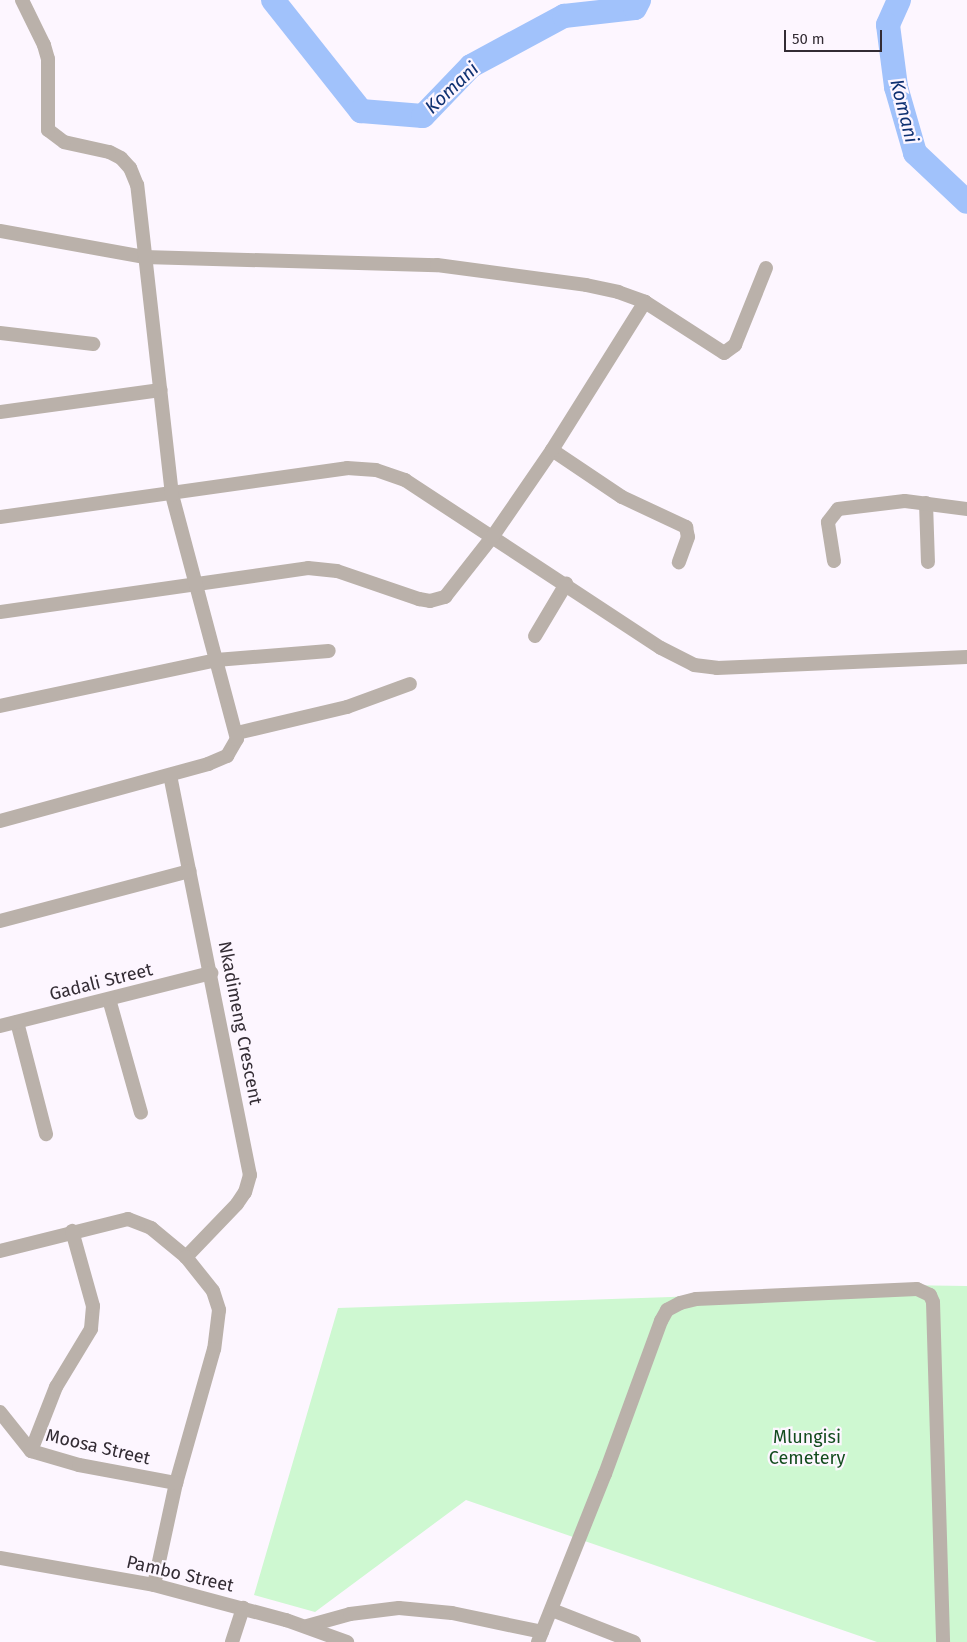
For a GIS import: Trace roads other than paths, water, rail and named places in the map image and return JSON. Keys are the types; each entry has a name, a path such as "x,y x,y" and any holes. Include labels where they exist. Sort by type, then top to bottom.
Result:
{"street":[{"path":"0,821 170,775 227,756 234,746 237,732 193,583 172,495 144,257 140,204 130,168 110,152 64,142 48,130 48,60 44,45 22,0"},
{"path":"0,231 144,257 456,267 586,286 618,292 645,302 718,350 728,352 735,345 766,268"},
{"path":"0,612 193,583 323,568 407,595 439,600 451,593 493,536 552,450 645,302"},
{"path":"0,333 93,344"},
{"path":"0,412 160,390"},
{"path":"552,450 622,497 686,527 688,537 679,562"},
{"path":"0,517 361,468 405,480 662,648 708,668 967,657"},
{"path":"834,561 828,522 835,511 893,502 926,503 967,509"},
{"path":"926,503 928,562"},
{"path":"535,636 566,584"},
{"path":"0,706 216,660 329,652"},
{"path":"237,732 347,707 410,684"},
{"name":"Nkadimeng Crescent","path":"170,775 250,1175 245,1192 237,1204 186,1257"},
{"path":"0,920 189,871"},
{"name":"Gadali Street","path":"0,1026 210,973"},
{"path":"109,999 141,1113"},
{"path":"18,1022 46,1134"},
{"path":"0,1251 72,1231 128,1219 151,1228 186,1257 214,1291 218,1301 218,1322 176,1483 154,1585"},
{"path":"31,1451 56,1387 91,1329 92,1306 72,1231"},
{"path":"307,1626 350,1614 399,1608 452,1613 540,1637 552,1610 661,1321 667,1310 680,1303 696,1299 917,1289 930,1295 933,1302 943,1642"},
{"name":"Moosa Street","path":"0,1412 31,1451 79,1465 176,1483"},
{"name":"Pambo Street","path":"0,1558 154,1585 307,1626 347,1642"},
{"path":"232,1642 243,1608"},
{"path":"552,1610 634,1642"}],"waterway":[{"name":"Komani","path":"273,0 361,111 423,116 471,66 564,16 635,8 639,0"},
{"name":"Komani","path":"899,0 888,25 896,87 915,153 967,202"}],"park label":[{"name":"Mlungisi Cemetery","path":"807,1448"}]}
